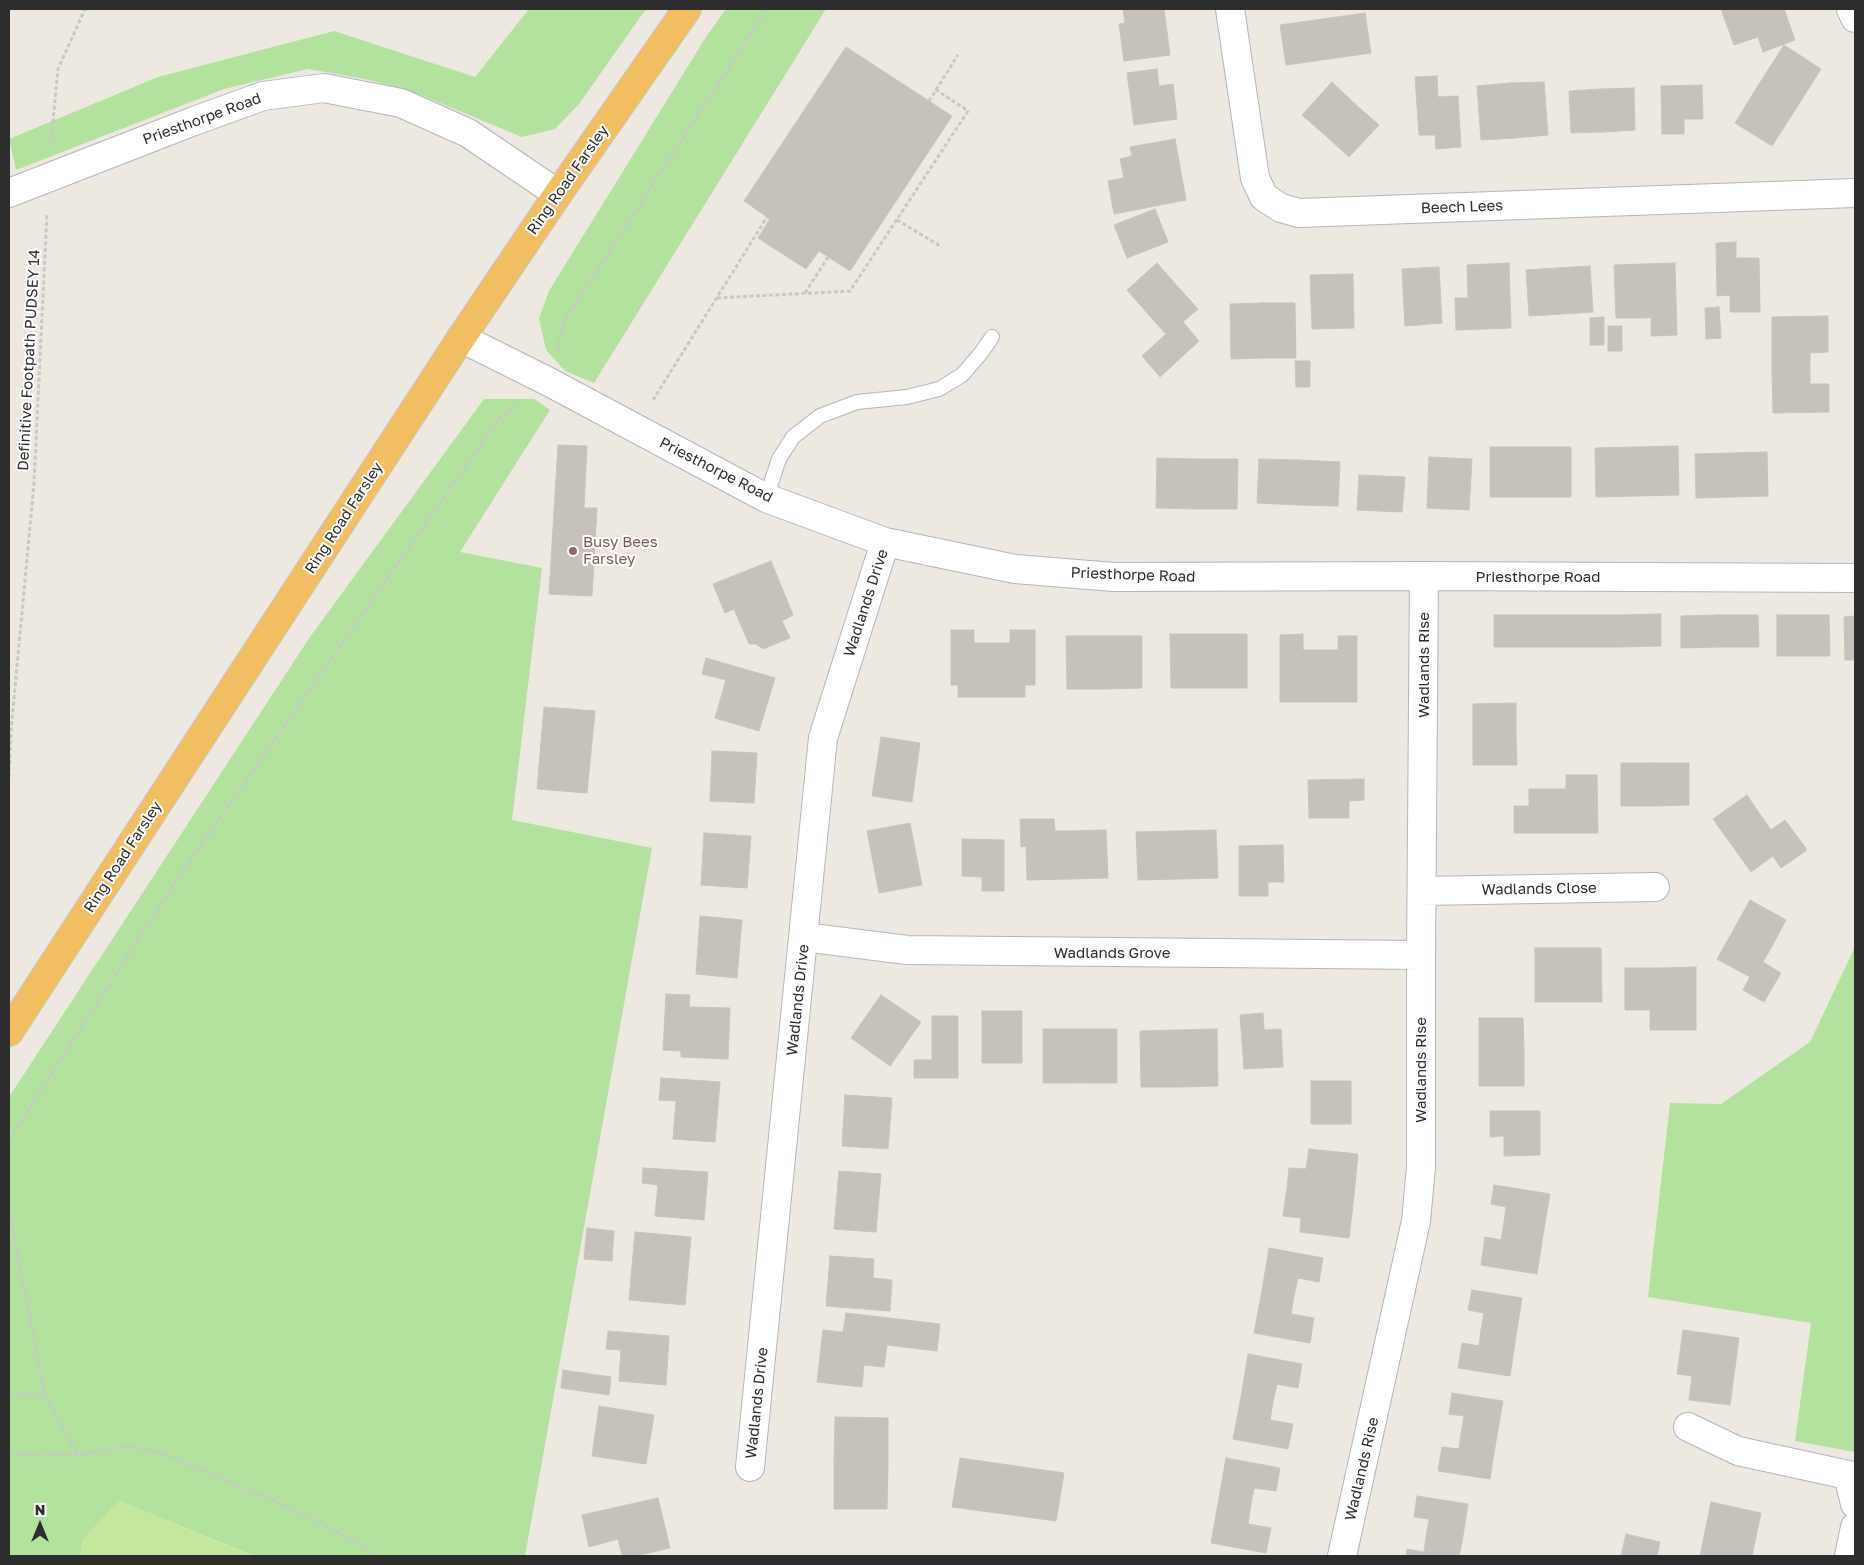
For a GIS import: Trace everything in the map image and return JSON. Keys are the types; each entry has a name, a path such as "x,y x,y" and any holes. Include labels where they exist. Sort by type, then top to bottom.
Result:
{"highway":[{"name":"Ring Road Farsley","path":"9,1032 461,338 558,194 687,9"}],"street":[{"name":"Beech Lees","path":"1230,9 1255,178 1264,197 1282,208 1299,213 1855,193"},
{"path":"1851,9 1855,18"},
{"name":"Priesthorpe Road","path":"9,193 263,96 324,88 401,103 468,133 558,194"},
{"name":"Priesthorpe Road","path":"461,338 551,383 766,498 886,542 1015,569 1114,577 1855,578"},
{"name":"Wadlands Drive","path":"750,1467 823,738 886,542"},
{"name":"Wadlands Rise","path":"1342,1556 1416,1221 1421,1167 1424,576"},
{"name":"Wadlands Close","path":"1422,892 1655,887"},
{"name":"Wadlands Grove","path":"804,937 907,950 1421,954"},
{"path":"1688,1426 1738,1451 1848,1475 1855,1504"},
{"path":"1849,1556 1855,1527"}],"lane":[{"path":"766,498 779,459 793,437 820,416 857,402 907,397 939,389 962,375 992,337"}],"path":[{"name":"Definitive Footpath PUDSEY 14","path":"9,777 11,731 34,483 49,177 58,69 85,9"},
{"path":"9,1140 180,875 498,419 551,383 563,323 767,9"},
{"path":"929,101 958,55"},
{"path":"717,298 850,292 968,111 936,90"},
{"path":"636,428 767,217"},
{"path":"897,220 942,247"},
{"path":"804,293 828,257"},
{"path":"9,1210 45,1395 78,1455"},
{"path":"9,1395 45,1395"},
{"path":"9,1455 78,1455 128,1446 162,1453 293,1509 351,1539 375,1556"}],"green space":[{"path":"529,9 646,9 579,104 555,129 522,137 421,95 370,80 308,69 224,89 16,170 9,139 158,77 334,31 475,77"},
{"path":"726,9 826,9 594,383 565,371 546,350 539,318 549,291 706,37"},
{"path":"484,399 534,399 550,410 460,552 542,568 512,820 652,848 525,1556 254,1556 119,1501 83,1540 80,1556 9,1556 9,1097 310,637"},
{"path":"1855,947 1855,1452 1795,1441 1811,1323 1648,1297 1670,1103 1721,1104 1810,1042"},
{"path":"119,1501 253,1556 80,1556 83,1540"}],"building":[{"path":"1123,9 1164,9 1170,55 1124,61 1119,24 1125,23"},
{"path":"1721,9 1784,9 1795,40 1763,52 1758,37 1734,45"},
{"path":"1365,13 1371,53 1286,65 1280,25"},
{"path":"1784,45 1821,69 1797,107 1759,84"},
{"path":"846,47 952,116 850,271 819,251 806,269 758,238 770,219 744,201"},
{"path":"1157,69 1159,86 1173,84 1177,119 1134,125 1127,73"},
{"path":"1437,76 1438,97 1458,96 1461,147 1436,149 1435,135 1419,135 1415,77"},
{"path":"1332,82 1355,104 1326,136 1302,115"},
{"path":"1544,82 1548,135 1514,138 1511,83"},
{"path":"1511,83 1514,138 1481,140 1477,86"},
{"path":"1759,84 1797,107 1772,146 1735,123"},
{"path":"1702,85 1703,119 1684,119 1684,134 1662,134 1661,86"},
{"path":"1634,88 1635,130 1603,132 1601,89"},
{"path":"1601,89 1603,132 1571,133 1569,91"},
{"path":"1355,104 1379,125 1349,157 1326,136"},
{"path":"1175,139 1180,167 1124,178 1120,159 1132,156 1130,147"},
{"path":"1180,167 1186,200 1114,214 1108,181"},
{"path":"1155,209 1168,242 1127,258 1114,225"},
{"path":"1736,242 1736,258 1759,258 1760,312 1730,312 1730,295 1717,296 1716,243"},
{"path":"1157,263 1178,287 1148,314 1127,290"},
{"path":"1509,263 1511,328 1456,330 1455,298 1468,298 1467,265"},
{"path":"1675,263 1677,335 1651,336 1651,317 1646,318 1645,264"},
{"path":"1645,264 1646,318 1616,318 1614,265"},
{"path":"1590,266 1593,312 1561,314 1558,268"},
{"path":"1439,267 1442,323 1405,326 1402,269"},
{"path":"1558,268 1561,314 1529,316 1526,270"},
{"path":"1353,274 1354,328 1312,329 1310,275"},
{"path":"1178,287 1198,309 1183,322 1199,341 1160,377 1142,356 1166,334 1148,314"},
{"path":"1263,303 1295,303 1296,358 1264,358"},
{"path":"1263,303 1264,358 1231,359 1230,304"},
{"path":"1719,307 1721,338 1706,339 1705,308"},
{"path":"1828,316 1828,352 1810,353 1810,370 1772,370 1772,317"},
{"path":"1604,317 1604,345 1590,345 1590,318"},
{"path":"1608,326 1622,326 1622,351 1608,351"},
{"path":"1295,361 1310,361 1310,387 1296,387"},
{"path":"1772,370 1810,370 1810,384 1829,384 1829,412 1773,413"},
{"name":"Busy Bees Farsley","path":"558,445 587,446 584,508 597,508 592,596 549,594"},
{"path":"1678,446 1679,495 1637,496 1636,447"},
{"path":"1490,447 1531,447 1531,497 1490,497"},
{"path":"1531,447 1571,447 1571,497 1531,497"},
{"path":"1636,447 1637,496 1596,497 1595,448"},
{"path":"1767,452 1768,496 1732,497 1731,453"},
{"path":"1731,453 1732,497 1696,498 1695,454"},
{"path":"1429,457 1472,459 1469,510 1427,508"},
{"path":"1157,458 1197,459 1197,509 1156,508"},
{"path":"1197,459 1238,459 1237,509 1197,509"},
{"path":"1259,459 1299,460 1298,505 1257,503"},
{"path":"1299,460 1340,462 1338,506 1298,505"},
{"path":"1359,475 1405,477 1402,512 1357,510"},
{"path":"771,561 793,615 782,621 790,638 763,649 756,644 749,644 734,609 725,613 713,584"},
{"path":"1661,614 1661,646 1619,647 1619,615"},
{"path":"1494,615 1536,615 1536,647 1494,647"},
{"path":"1536,615 1577,615 1578,647 1536,647"},
{"path":"1577,615 1619,615 1619,647 1578,647"},
{"path":"1719,615 1720,647 1681,648 1681,616"},
{"path":"1719,615 1758,615 1759,647 1720,647"},
{"path":"1777,615 1803,615 1803,656 1777,656"},
{"path":"1803,615 1829,615 1830,656 1803,656"},
{"path":"1855,616 1855,660 1845,660 1844,617"},
{"path":"951,630 974,630 974,643 990,643 990,697 958,697 958,685 951,685"},
{"path":"1010,630 1035,630 1035,685 1025,685 1025,697 990,697 990,643 1010,643"},
{"path":"1170,634 1209,634 1209,688 1171,688"},
{"path":"1209,634 1247,634 1247,688 1209,688"},
{"path":"1303,634 1303,650 1319,650 1319,702 1280,702 1280,635"},
{"path":"1066,636 1104,636 1104,689 1067,689"},
{"path":"1104,636 1142,636 1142,688 1104,689"},
{"path":"1338,636 1357,636 1357,702 1319,702 1319,650 1338,650"},
{"path":"706,658 775,678 759,731 715,718 726,680 702,674"},
{"path":"1516,703 1516,734 1473,734 1473,704"},
{"path":"544,707 595,711 587,793 537,789"},
{"path":"1473,734 1516,734 1517,765 1473,765"},
{"path":"881,737 920,743 912,802 872,796"},
{"path":"712,751 757,753 754,803 710,801"},
{"path":"1621,763 1655,763 1655,806 1621,806"},
{"path":"1655,763 1689,763 1689,805 1655,806"},
{"path":"1566,775 1597,775 1598,833 1566,833"},
{"path":"1364,779 1364,800 1349,801 1349,818 1309,818 1308,780"},
{"path":"1529,789 1566,789 1566,833 1514,833 1514,806 1529,806"},
{"path":"1747,795 1764,820 1731,844 1713,819"},
{"path":"1020,819 1054,819 1055,831 1069,831 1070,879 1027,880 1026,846 1021,847"},
{"path":"1764,820 1771,830 1785,820 1807,850 1781,868 1773,856 1751,872 1731,844"},
{"path":"910,823 922,885 879,893 867,831"},
{"path":"1106,830 1108,878 1070,879 1069,831"},
{"path":"1216,830 1218,878 1178,879 1176,831"},
{"path":"1176,831 1178,879 1138,880 1136,832"},
{"path":"704,833 751,836 747,888 701,885"},
{"path":"962,839 1004,840 1004,891 982,891 982,877 962,876"},
{"path":"1283,845 1284,882 1268,882 1268,896 1239,896 1239,846"},
{"path":"1750,900 1786,920 1771,948 1734,929"},
{"path":"700,916 742,920 737,978 696,974"},
{"path":"1734,929 1771,948 1763,962 1781,973 1764,1002 1743,990 1750,977 1717,959"},
{"path":"1535,948 1568,948 1568,1002 1535,1002"},
{"path":"1568,948 1601,948 1602,1002 1568,1002"},
{"path":"1696,967 1696,1030 1663,1030 1662,968"},
{"path":"1625,968 1662,968 1663,1030 1650,1030 1650,1010 1625,1010"},
{"path":"666,994 690,995 689,1007 730,1008 728,1059 681,1057 681,1051 663,1050"},
{"path":"881,995 921,1022 890,1066 851,1038"},
{"path":"982,1011 1022,1011 1022,1063 982,1063"},
{"path":"1263,1013 1264,1030 1281,1029 1283,1067 1244,1069 1240,1015"},
{"path":"932,1016 958,1016 958,1078 914,1078 914,1060 932,1060"},
{"path":"1479,1018 1523,1018 1524,1052 1479,1052"},
{"path":"1043,1029 1080,1029 1080,1083 1043,1083"},
{"path":"1080,1029 1117,1029 1117,1083 1080,1083"},
{"path":"1217,1029 1218,1086 1179,1087 1178,1030"},
{"path":"1178,1030 1179,1087 1141,1087 1140,1031"},
{"path":"1479,1052 1524,1052 1524,1086 1479,1086"},
{"path":"661,1078 720,1082 715,1142 673,1139 676,1101 659,1100"},
{"path":"1311,1081 1351,1081 1351,1124 1311,1124"},
{"path":"845,1095 892,1098 888,1149 842,1146"},
{"path":"1490,1111 1540,1111 1540,1155 1504,1156 1504,1136 1490,1137"},
{"path":"1309,1149 1358,1154 1354,1196 1287,1188 1289,1168 1306,1169"},
{"path":"643,1168 708,1172 704,1220 655,1216 658,1185 642,1183"},
{"path":"839,1171 881,1174 876,1232 834,1229"},
{"path":"1494,1185 1550,1194 1544,1229 1504,1223 1506,1207 1491,1204"},
{"path":"1287,1188 1354,1196 1349,1238 1300,1232 1301,1218 1283,1216"},
{"path":"1504,1223 1544,1229 1537,1274 1481,1265 1485,1237 1501,1240"},
{"path":"587,1228 614,1231 612,1261 584,1259"},
{"path":"635,1232 691,1237 685,1305 629,1300"},
{"path":"1269,1248 1323,1258 1319,1282 1298,1278 1294,1296 1262,1291"},
{"path":"830,1256 874,1259 873,1278 892,1280 890,1311 826,1306"},
{"path":"1472,1290 1522,1298 1516,1336 1481,1330 1484,1313 1468,1310"},
{"path":"1262,1291 1294,1296 1291,1314 1314,1318 1310,1343 1254,1333"},
{"path":"846,1313 940,1324 937,1351 887,1345 884,1367 864,1365 862,1387 817,1382 823,1330 843,1332"},
{"path":"1481,1330 1516,1336 1510,1376 1458,1368 1462,1343 1479,1346"},
{"path":"1683,1330 1739,1338 1730,1405 1689,1400 1692,1376 1677,1374"},
{"path":"608,1331 669,1336 666,1385 619,1381 621,1350 606,1349"},
{"path":"1248,1354 1302,1364 1298,1388 1277,1384 1273,1402 1241,1397"},
{"path":"563,1370 611,1377 609,1395 561,1388"},
{"path":"1452,1393 1503,1401 1496,1441 1461,1434 1464,1416 1449,1414"},
{"path":"1241,1397 1273,1402 1270,1420 1293,1424 1288,1449 1233,1439"},
{"path":"599,1406 654,1415 646,1464 592,1456"},
{"path":"835,1417 888,1418 888,1463 834,1463"},
{"path":"1461,1434 1496,1441 1490,1479 1438,1471 1442,1447 1459,1449"},
{"path":"960,1458 1064,1473 1056,1521 952,1507"},
{"path":"1226,1458 1280,1468 1276,1491 1254,1488 1251,1504 1219,1498"},
{"path":"834,1463 888,1463 887,1509 834,1509"},
{"path":"1417,1496 1468,1504 1462,1542 1426,1537 1429,1519 1414,1517"},
{"path":"658,1498 670,1548 636,1556 622,1556 618,1539 589,1547 582,1515"},
{"path":"1219,1498 1251,1504 1248,1524 1271,1528 1266,1553 1211,1543"},
{"path":"1711,1502 1761,1513 1752,1556 1700,1556"},
{"path":"1626,1534 1660,1542 1657,1556 1621,1556"},
{"path":"1426,1537 1462,1542 1459,1556 1406,1556 1407,1549 1424,1552"}],"place":[{"name":"Busy Bees Farsley","path":"573,551"}]}
